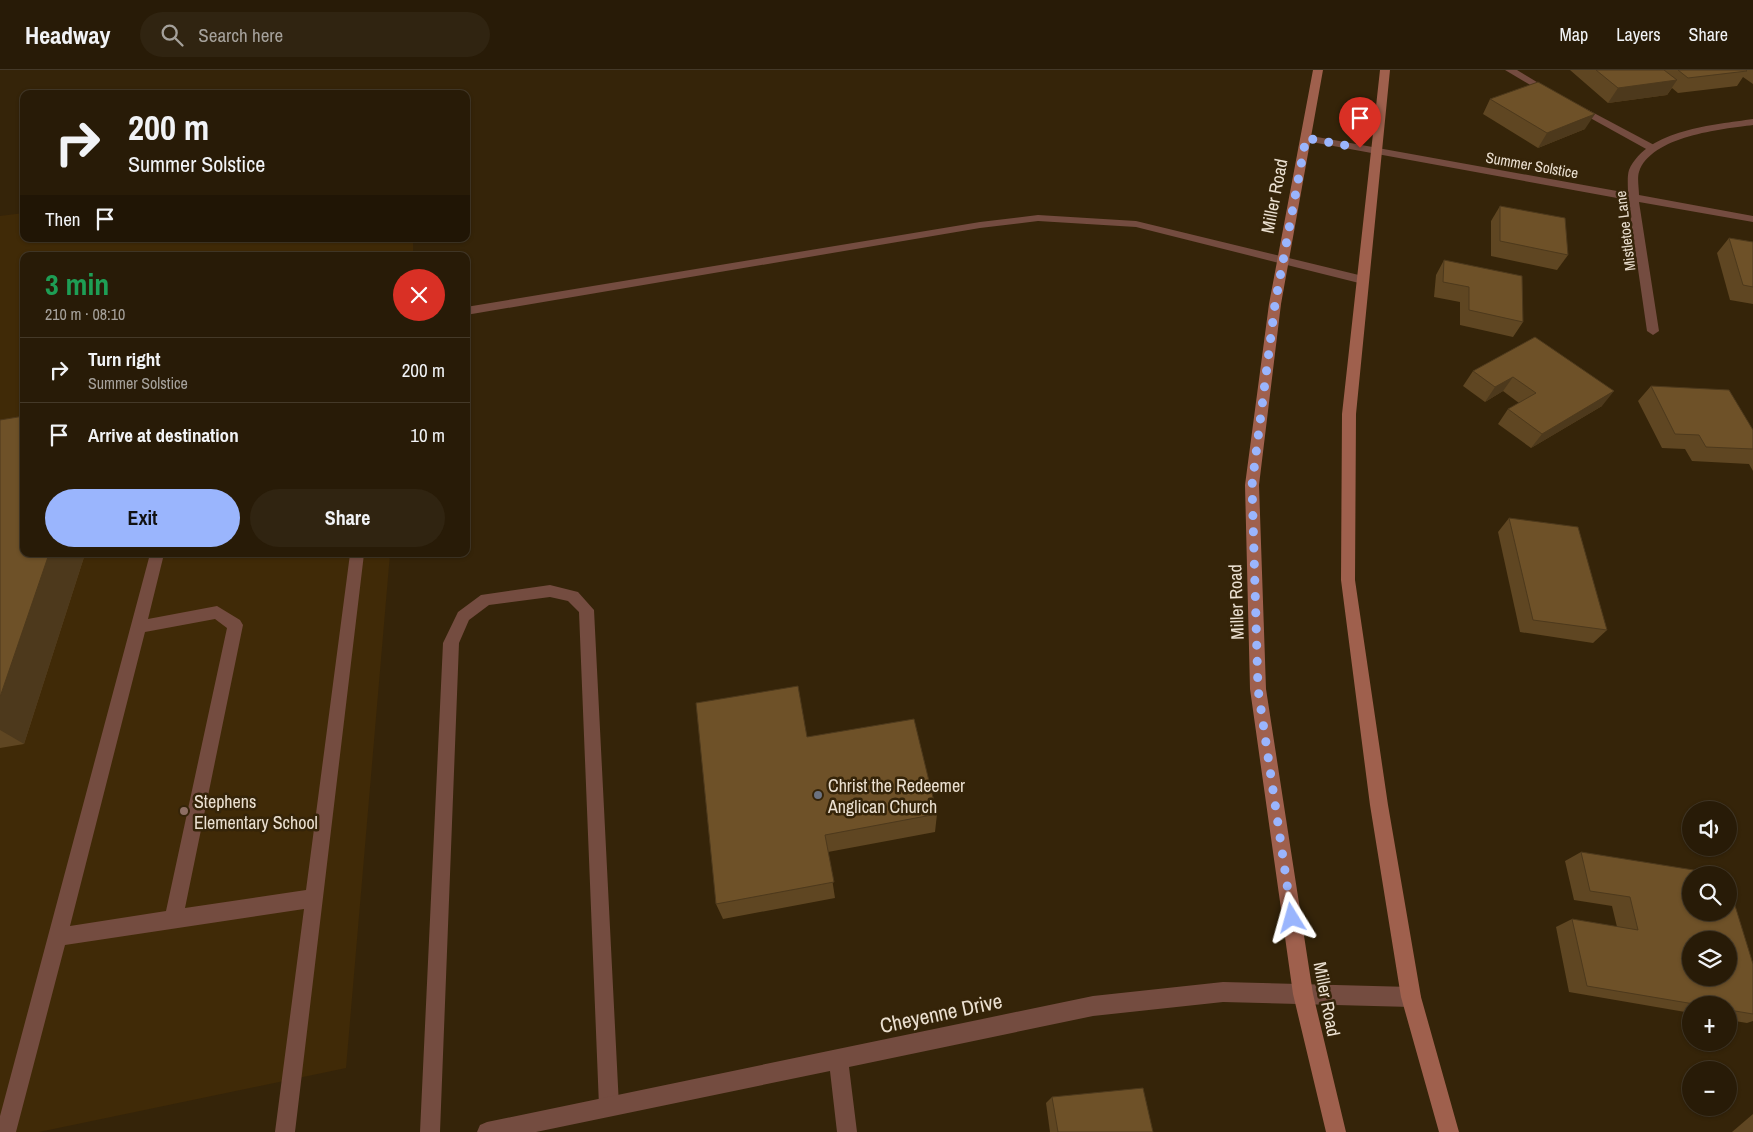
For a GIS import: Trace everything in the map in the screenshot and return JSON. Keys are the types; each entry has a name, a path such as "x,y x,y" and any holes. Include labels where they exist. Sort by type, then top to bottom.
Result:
{"main road":[{"name":"Miller Road","path":"1318,70 1274,314 1252,495 1258,689 1303,994 1336,1132"},
{"path":"1386,70 1349,414 1348,580 1379,805 1411,997 1449,1132"}],"street":[{"path":"1510,70 1652,148 1697,130 1753,122"},
{"name":"Summer Solstice","path":"1306,138 1753,219"},
{"name":"Mistletoe Lane","path":"1652,148 1634,171 1633,198 1653,331"},
{"path":"470,310 980,225 1038,218 1136,224 1363,280"},
{"path":"6,1132 156,557"},
{"path":"286,1132 357,557"},
{"path":"430,1132 451,643 463,616 486,599 550,591 573,596 586,610 610,1106"},
{"path":"138,627 217,612 235,625 174,919"},
{"path":"58,937 314,898"},
{"name":"Cheyenne Drive","path":"487,1132 1093,1006 1223,992 1411,997"},
{"path":"838,1059 847,1132"}],"shaded area":[{"name":"Stephens Elementary School","path":"20,214 20,242 413,242 413,252 20,252 20,557 390,557 346,1068 39,1132 0,1132 0,216"}],"building":[{"path":"1596,70 1664,70 1677,80 1618,88"},
{"path":"1678,70 1746,70 1747,71 1688,78"},
{"path":"1538,82 1595,114 1547,133 1490,99"},
{"path":"1500,206 1565,218 1568,255 1500,241"},
{"path":"1729,238 1753,242 1753,287 1743,285"},
{"path":"1444,260 1522,276 1523,322 1469,310 1469,287 1443,282"},
{"path":"1535,337 1614,391 1542,434 1508,409 1536,393 1513,377 1495,387 1473,371"},
{"path":"1651,386 1729,390 1753,430 1753,449 1706,447 1699,435 1675,434"},
{"path":"20,417 20,557 48,557 0,697 0,420"},
{"path":"1509,518 1578,527 1607,630 1533,620"},
{"name":"Christ the Redeemer Anglican Church","path":"798,686 807,737 914,719 937,814 825,835 834,882 716,904 696,703"},
{"path":"1581,852 1682,868 1682,921 1737,921 1737,912 1753,964 1753,1014 1737,1011 1737,996 1682,996 1682,1002 1587,986 1572,919 1638,930 1630,897 1590,891"},
{"path":"1143,1088 1153,1132 1058,1132 1052,1097"}],"place":[{"name":"Christ the Redeemer Anglican Church","path":"818,795"},
{"name":"Stephens Elementary School","path":"184,811"}],"route":[{"path":"1292,918 1258,689 1252,485 1275,304 1306,138 1360,148"}]}
